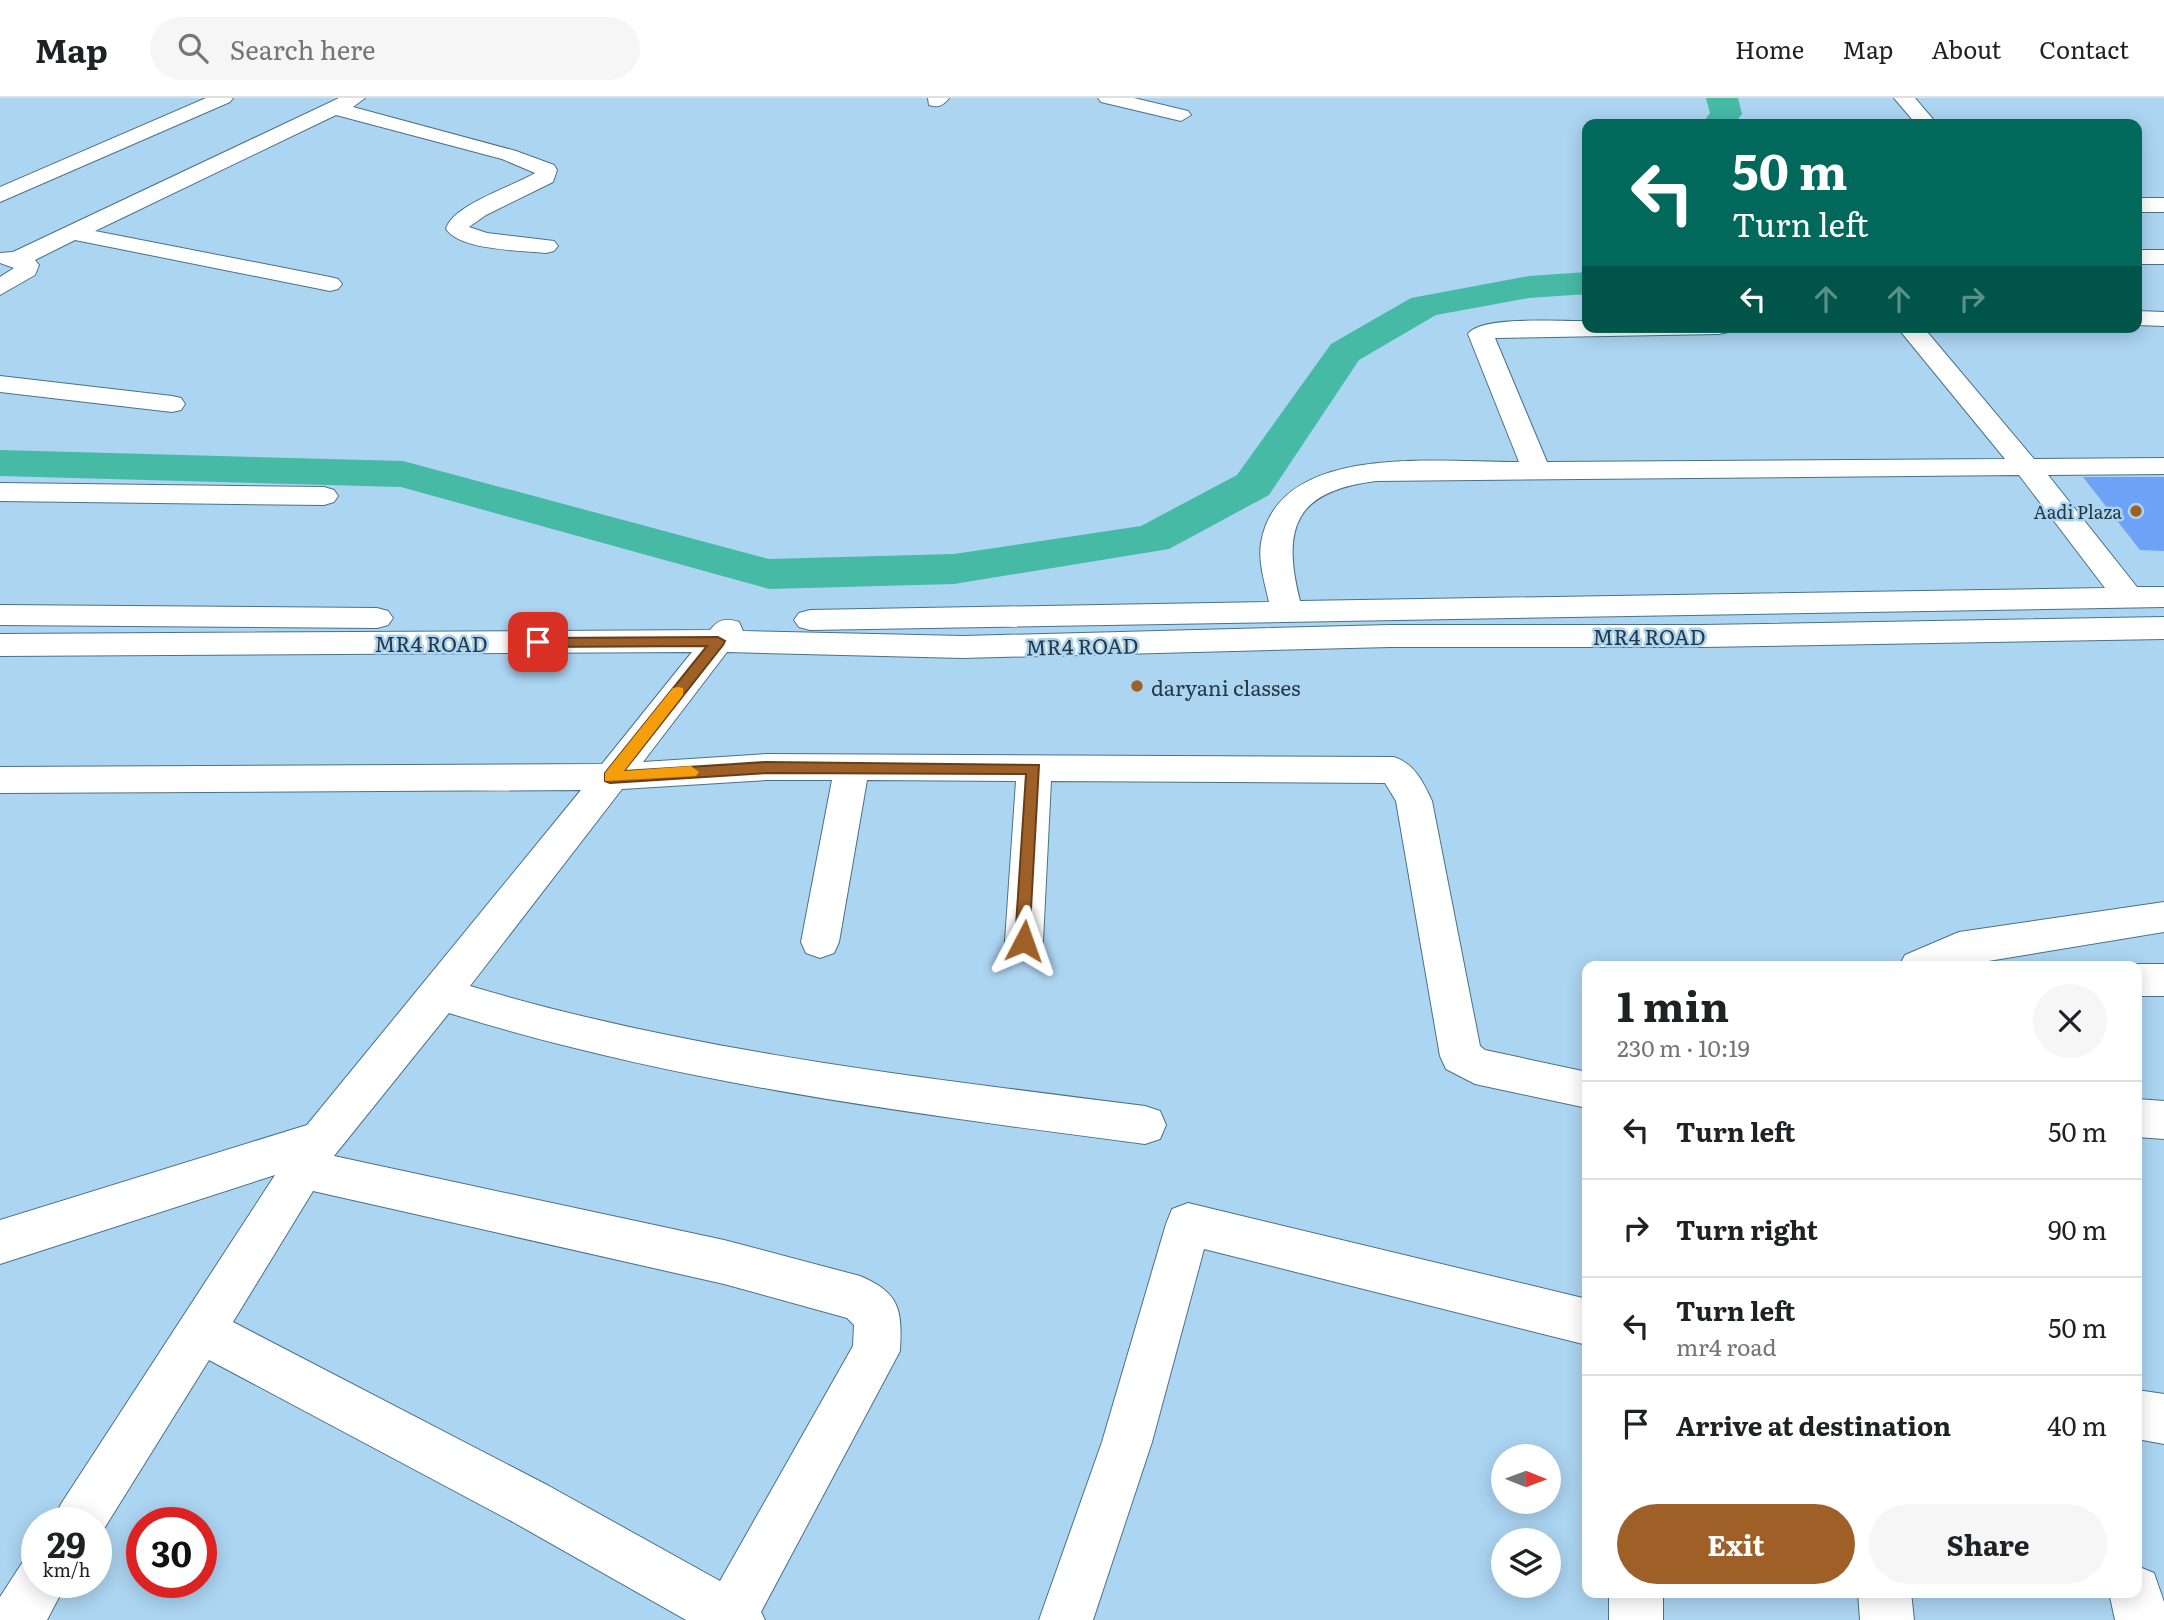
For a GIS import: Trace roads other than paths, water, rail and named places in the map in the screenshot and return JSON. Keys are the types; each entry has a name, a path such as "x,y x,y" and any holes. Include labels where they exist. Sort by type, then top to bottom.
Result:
{"street":[{"path":"0,195 223,98"},
{"path":"8,258 72,233 355,98"},
{"path":"1108,98 1181,115"},
{"path":"1904,98 1923,119"},
{"path":"335,108 509,155 546,170 545,177 478,210 458,225 457,229 463,234 546,246"},
{"path":"2142,205 2164,205"},
{"path":"72,233 330,284"},
{"path":"2142,257 2164,257"},
{"path":"0,288 27,270 27,265 8,258"},
{"path":"2142,318 2164,319"},
{"path":"1537,472 1503,395 1481,334 1494,330 1582,329"},
{"path":"1914,333 2025,465 2128,597"},
{"path":"0,384 172,404"},
{"path":"1287,613 1278,570 1276,542 1284,519 1301,494 1318,483 1366,473 2025,465 2164,466"},
{"path":"0,492 324,496"},
{"name":"MR4 ROAD","path":"0,645 726,631 1287,613 2164,597"},
{"name":"MR4 ROAD","path":"0,615 726,631 963,647 1376,637 1702,636 2164,628"},
{"path":"89,1507 312,1154 726,631"},
{"path":"0,779 610,777 766,767 1394,770 1406,784 1414,801 1461,1056 1475,1066 1582,1089"},
{"path":"820,942 852,768"},
{"path":"1024,941 1034,768"},
{"path":"1930,961 1959,948 2164,917"},
{"path":"2142,980 2164,980"},
{"path":"441,994 508,1017 705,1063 1144,1125"},
{"path":"2142,1118 2164,1119"},
{"path":"0,1242 312,1154 860,1299 878,1315 876,1351 734,1618 531,1504 201,1331"},
{"path":"1066,1620 1127,1443 1188,1224 1582,1321"},
{"path":"2142,1416 2164,1419"},
{"path":"1636,1598 1636,1620"},
{"path":"1884,1598 1886,1620"},
{"path":"2136,1598 2142,1620"}],"waterway":[{"path":"1722,98 1726,114 1722,119"},
{"path":"0,463 403,474 769,574 954,569 1153,539 1253,485 1345,352 1425,306 1529,287 1582,283"}],"place":[{"name":"Aadi Plaza","path":"2136,511"},
{"name":"daryani classes","path":"1137,686"}]}
